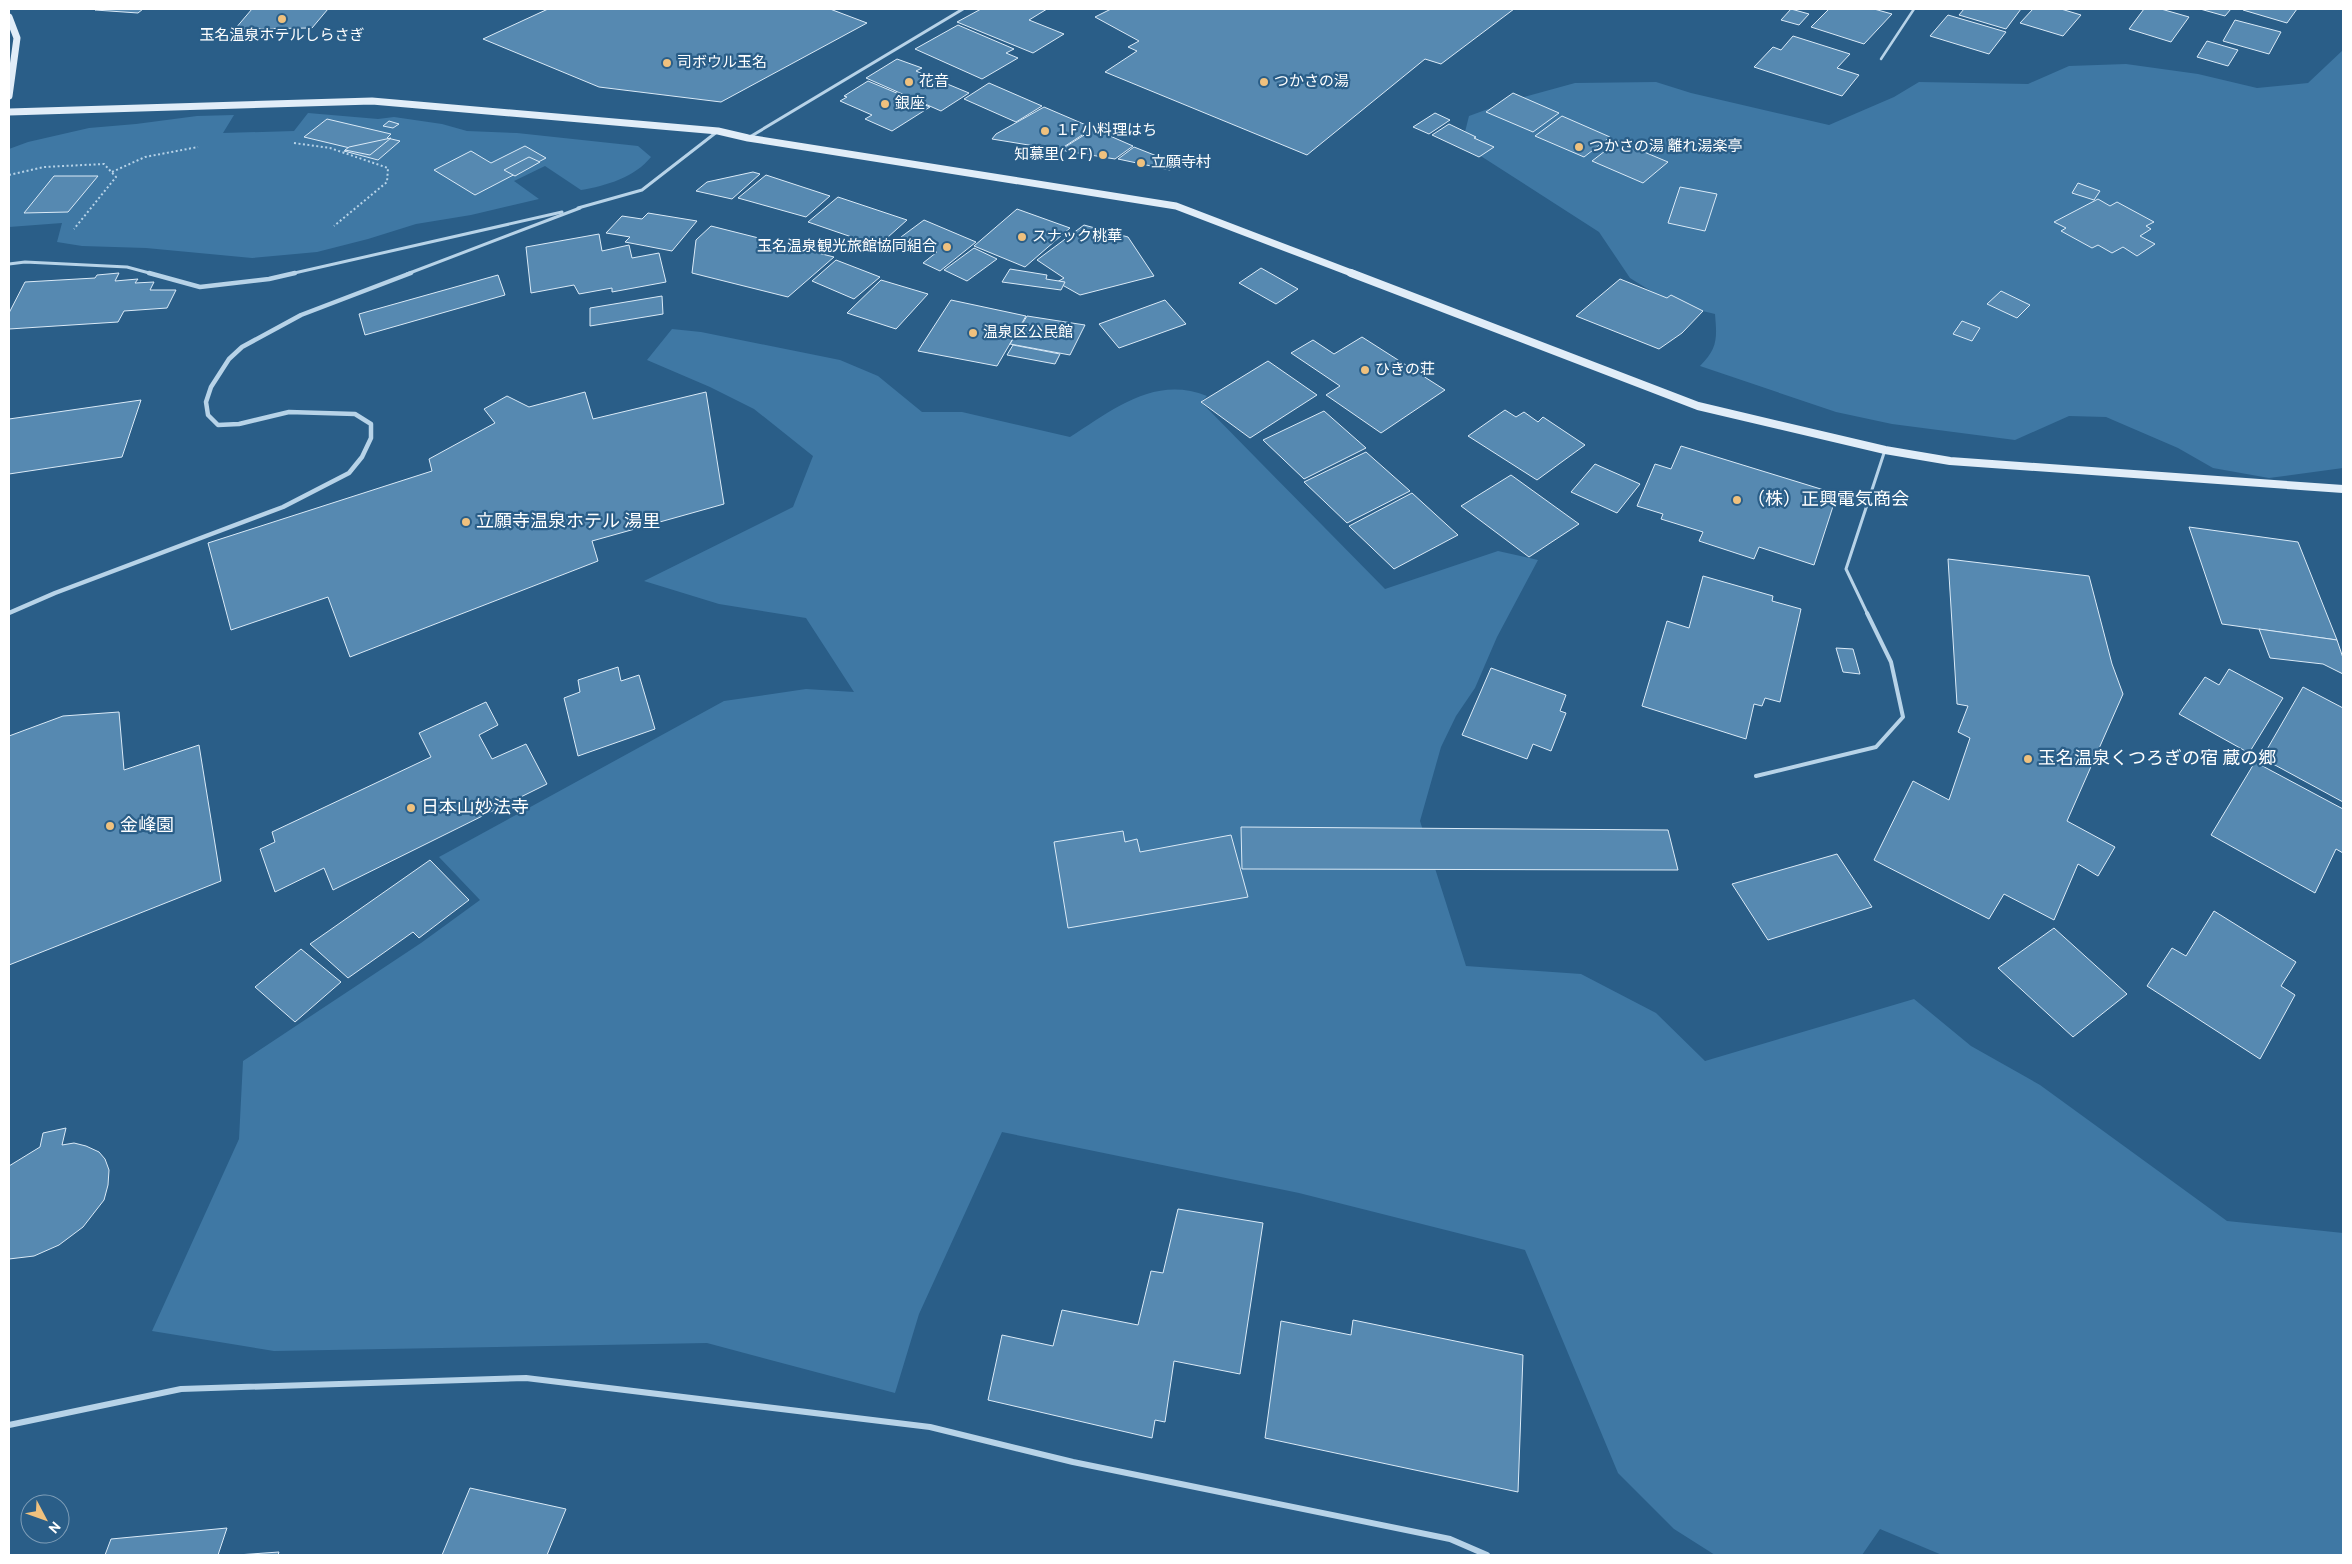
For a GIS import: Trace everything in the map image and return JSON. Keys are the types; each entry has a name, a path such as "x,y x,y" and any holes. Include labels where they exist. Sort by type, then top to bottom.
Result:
{"street":[{"path":"748,138 963,9"},
{"path":"9,17 17,38 9,96"},
{"path":"9,112 372,101 718,131 748,138 1176,206 1698,406 1885,450 1950,461 2343,489"},
{"path":"9,264 25,262 127,267 200,287 269,279 580,208 642,190 718,131"},
{"path":"9,613 55,593 283,507 349,473 362,457 371,438 371,424 355,414 289,412 239,424 218,426 208,415 206,402 211,387 229,359 242,347 300,315 580,208"},
{"path":"9,1425 181,1389 526,1378 930,1427 1073,1462 1450,1539 1488,1555"}],"lane":[{"path":"1881,59 1914,9"},
{"path":"1756,776 1876,747 1903,717 1891,662 1846,569 1885,450"}],"path":[{"path":"291,143 330,148 388,168 387,182 333,227"},
{"path":"112,172 146,157 206,146"},
{"path":"9,175 28,168 61,164 104,164 116,177 73,229"}],"shaded area":[{"path":"2343,50 2343,468 2269,478 2213,468 2178,448 2106,417 2069,416 2015,440 1892,424 1836,412 1700,366 1710,354 1715,342 1715,314 1686,307 1654,293 1630,278 1599,232 1462,144 1469,116 1510,101 1575,83 1656,82 1691,93 1829,125 1894,97 1919,82 2028,84 2069,66 2126,64 2198,74 2257,88 2308,83"},
{"path":"308,113 378,119 394,117 442,124 467,131 517,133 638,146 651,157 637,170 619,180 581,190 545,166 514,181 539,199 471,215 416,224 317,252 252,258 146,248 82,246 57,242 62,223 9,227 9,149 28,142 89,128 197,116 234,115 223,133 294,131"},
{"path":"672,329 701,332 840,360 878,376 922,412 962,412 1070,437 1102,416 1135,398 1169,390 1188,391 1207,396 1201,402 1385,589 1498,551 1538,560 1497,637 1475,688 1456,716 1441,747 1420,821 1466,966 1581,974 1656,1013 1705,1061 1914,999 1971,1046 2040,1085 2227,1221 2343,1233 2343,1555 1942,1555 1880,1529 1862,1555 1715,1555 1674,1529 1618,1473 1525,1250 1299,1193 1002,1132 919,1314 895,1393 707,1343 274,1351 152,1331 239,1139 243,1061 421,943 480,900 439,857 724,701 806,689 854,692 806,618 719,604 644,581 793,507 813,456 754,409 710,387 647,360"}],"building":[{"path":"143,9 138,13 95,10"},
{"name":"玉名温泉ホテルしらさぎ","path":"252,9 328,9 312,28 235,29"},
{"name":"司ボウル玉名","path":"548,9 830,9 867,23 721,102 599,87 483,39"},
{"path":"981,9 1047,9 1029,20 1064,34 1033,53 957,22"},
{"name":"つかさの湯","path":"1111,9 1514,9 1441,64 1425,59 1307,155 1105,72 1137,51 1128,47 1139,41 1095,17"},
{"path":"1791,9 1809,14 1799,25 1781,20"},
{"path":"1829,9 1874,9 1892,14 1864,44 1811,27"},
{"path":"1964,9 2021,9 2006,29 1959,15"},
{"path":"2033,9 2061,9 2081,15 2063,36 2020,23"},
{"path":"2144,9 2161,9 2189,17 2171,42 2129,29"},
{"path":"2200,9 2231,9 2225,16"},
{"path":"2244,9 2297,9 2287,23"},
{"path":"1948,15 2006,32 1989,54 1930,36"},
{"path":"2235,20 2281,32 2269,54 2223,41"},
{"path":"958,25 1014,49 1006,53 1018,58 982,79 915,49"},
{"path":"1793,36 1850,54 1837,68 1859,75 1842,96 1754,67 1773,47 1781,50"},
{"path":"2207,41 2238,50 2228,66 2197,57"},
{"name":"花音","path":"897,59 922,68 916,71 969,93 941,111 866,78"},
{"name":"銀座","path":"868,81 930,107 892,131 865,119 872,115 840,101 847,97 844,96"},
{"path":"989,83 1042,106 1016,122 964,99"},
{"path":"1513,93 1559,113 1533,132 1486,112"},
{"name":"１F 小料理はち","path":"1044,107 1093,128 1059,150 992,139 996,134"},
{"path":"1435,113 1450,120 1429,134 1413,127"},
{"name":"つかさの湯 離れ湯楽亭","path":"1562,116 1610,137 1584,157 1535,136"},
{"path":"327,119 391,134 387,138 400,141 378,160 344,151 350,148 304,137"},
{"path":"389,121 399,124 393,128 383,126"},
{"path":"1449,124 1494,147 1479,157 1432,135"},
{"path":"1094,129 1133,146 1115,159 1060,150"},
{"path":"391,138 370,155 345,150 349,147"},
{"path":"1618,141 1668,162 1643,183 1592,161"},
{"path":"525,146 546,158 475,195 434,170 471,151 491,163"},
{"path":"1134,147 1177,164 1170,170 1118,159"},
{"path":"529,157 540,162 515,176 504,170"},
{"path":"753,172 760,174 732,199 696,191 707,182"},
{"path":"766,175 830,196 806,217 738,198"},
{"path":"54,176 98,176 68,212 24,213"},
{"path":"2078,183 2100,191 2094,200 2072,193"},
{"path":"1680,187 1717,194 1705,231 1668,223"},
{"path":"838,197 907,220 878,246 808,222"},
{"path":"2098,199 2110,206 2117,202 2154,222 2146,226 2151,229 2140,236 2155,244 2137,256 2123,247 2112,253 2098,245 2092,248 2061,231 2066,228 2054,222"},
{"name":"スナック桃華","path":"1017,209 1070,228 1025,267 974,246"},
{"path":"648,213 697,221 672,251 625,242 630,237 606,233 622,216 642,219"},
{"name":"玉名温泉観光旅館協同組合","path":"924,220 976,242 940,271 923,263 937,252 901,237"},
{"path":"1084,225 1128,237 1154,276 1080,295 1057,282 1064,278 1037,260"},
{"path":"711,226 834,257 788,297 692,273 696,240"},
{"path":"599,234 602,251 629,245 632,258 659,253 666,282 612,292 612,288 579,294 574,285 531,293 526,247"},
{"path":"974,248 997,259 967,281 944,270"},
{"path":"836,260 880,277 854,299 812,281"},
{"path":"1261,268 1298,289 1276,304 1239,283"},
{"path":"1010,269 1047,275 1046,279 1065,282 1061,290 1002,282"},
{"path":"119,273 115,281 138,279 135,283 154,282 150,290 176,290 167,308 124,311 118,322 9,329 9,313 25,282 95,278 97,275"},
{"path":"498,275 505,295 365,335 359,314"},
{"path":"1620,279 1667,298 1671,295 1703,311 1682,333 1659,349 1576,316"},
{"path":"881,280 928,294 896,329 847,313"},
{"path":"2001,291 2030,305 2017,318 1987,304"},
{"path":"662,296 663,314 590,326 590,308"},
{"name":"温泉区公民館","path":"951,300 1026,316 997,366 918,351"},
{"path":"1165,300 1186,324 1119,348 1099,324"},
{"path":"1027,316 1085,325 1070,355 1010,344"},
{"path":"1962,321 1980,328 1972,341 1953,334"},
{"name":"ひきの荘","path":"1362,337 1445,390 1381,433 1326,395 1340,386 1291,353 1313,340 1334,354"},
{"path":"1013,345 1060,354 1055,364 1007,355"},
{"path":"1268,361 1317,395 1250,438 1201,402"},
{"name":"立願寺温泉ホテル 湯里","path":"585,392 593,419 706,392 724,504 592,541 598,561 350,657 328,597 231,630 208,543 432,471 429,459 495,423 484,409 507,396 529,407"},
{"path":"141,400 122,457 9,474 9,419"},
{"path":"1505,410 1516,417 1524,412 1538,422 1543,417 1585,445 1537,480 1468,436"},
{"path":"1324,411 1366,448 1304,479 1263,440"},
{"name":"（株）正興電気商会","path":"1681,446 1837,494 1814,565 1759,547 1754,559 1699,541 1703,532 1661,519 1663,514 1637,506 1655,464 1671,469"},
{"path":"1366,452 1410,491 1347,523 1304,482"},
{"path":"1595,464 1640,484 1617,513 1571,492"},
{"path":"1511,475 1579,524 1529,557 1461,506"},
{"path":"1412,493 1458,535 1394,569 1349,526"},
{"path":"2189,527 2298,542 2337,640 2222,624"},
{"name":"玉名温泉くつろぎの宿 蔵の郷","path":"1948,559 2089,576 2112,664 2123,694 2067,821 2115,847 2098,876 2078,864 2054,920 2004,894 1989,919 1874,860 1913,781 1949,800 1970,738 1958,732 1968,706 1957,704"},
{"path":"1703,576 1773,596 1772,601 1801,609 1780,702 1765,698 1762,706 1754,704 1746,739 1642,706 1667,621 1689,628"},
{"path":"2259,629 2337,640 2343,658 2343,674 2323,664 2270,658"},
{"path":"1836,648 1853,649 1860,674 1843,672"},
{"path":"618,667 621,681 639,675 655,729 578,756 564,698 580,692 578,680"},
{"path":"1491,668 1566,695 1560,711 1566,713 1551,751 1533,744 1527,759 1462,735"},
{"path":"2229,669 2283,698 2249,753 2179,714 2205,677 2219,685"},
{"path":"2303,687 2343,708 2343,802 2262,758"},
{"name":"日本山妙法寺","path":"486,702 498,725 479,735 492,759 526,744 547,784 333,890 324,868 275,892 260,849 275,842 272,832 431,757 419,733"},
{"name":"金峰園","path":"119,712 124,770 199,745 221,881 9,965 9,736 63,716"},
{"path":"2255,762 2343,809 2343,853 2336,849 2315,893 2211,835"},
{"path":"1241,827 1668,830 1678,870 1242,869"},
{"path":"1123,831 1125,842 1137,839 1140,852 1231,835 1248,897 1068,928 1054,842"},
{"path":"1837,854 1872,907 1768,940 1732,884"},
{"path":"430,860 469,900 419,938 413,932 348,978 310,944"},
{"path":"2214,911 2296,962 2281,986 2295,995 2260,1059 2147,986 2172,948 2186,956"},
{"path":"2054,928 2127,994 2073,1037 1998,968"},
{"path":"301,949 341,982 295,1022 255,987"},
{"path":"66,1128 62,1145 74,1143 86,1146 99,1152 105,1159 109,1170 104,1200 83,1227 59,1245 34,1256 9,1259 9,1166 40,1147 43,1133"},
{"path":"1178,1209 1263,1223 1240,1374 1174,1361 1165,1422 1155,1420 1152,1438 988,1400 1002,1335 1053,1346 1062,1310 1138,1325 1151,1271 1163,1273"},
{"path":"1353,1320 1523,1355 1518,1492 1265,1438 1281,1321 1351,1335"},
{"path":"470,1488 566,1509 547,1555 442,1555"},
{"path":"227,1528 218,1555 105,1555 111,1539"},
{"path":"279,1552 278,1555 237,1555"}],"place":[{"name":"玉名温泉ホテルしらさぎ","path":"282,19"},
{"name":"司ボウル玉名","path":"667,63"},
{"name":"花音","path":"909,82"},
{"name":"つかさの湯","path":"1264,82"},
{"name":"銀座","path":"885,104"},
{"name":"１F 小料理はち","path":"1045,131"},
{"name":"つかさの湯 離れ湯楽亭","path":"1579,147"},
{"name":"知慕里(２F)","path":"1103,155"},
{"name":"立願寺村","path":"1141,163"},
{"name":"スナック桃華","path":"1022,237"},
{"name":"玉名温泉観光旅館協同組合","path":"947,247"},
{"name":"温泉区公民館","path":"973,333"},
{"name":"ひきの荘","path":"1365,370"},
{"name":"（株）正興電気商会","path":"1737,500"},
{"name":"立願寺温泉ホテル 湯里","path":"466,522"},
{"name":"玉名温泉くつろぎの宿 蔵の郷","path":"2028,759"},
{"name":"日本山妙法寺","path":"411,808"},
{"name":"金峰園","path":"110,826"}]}
